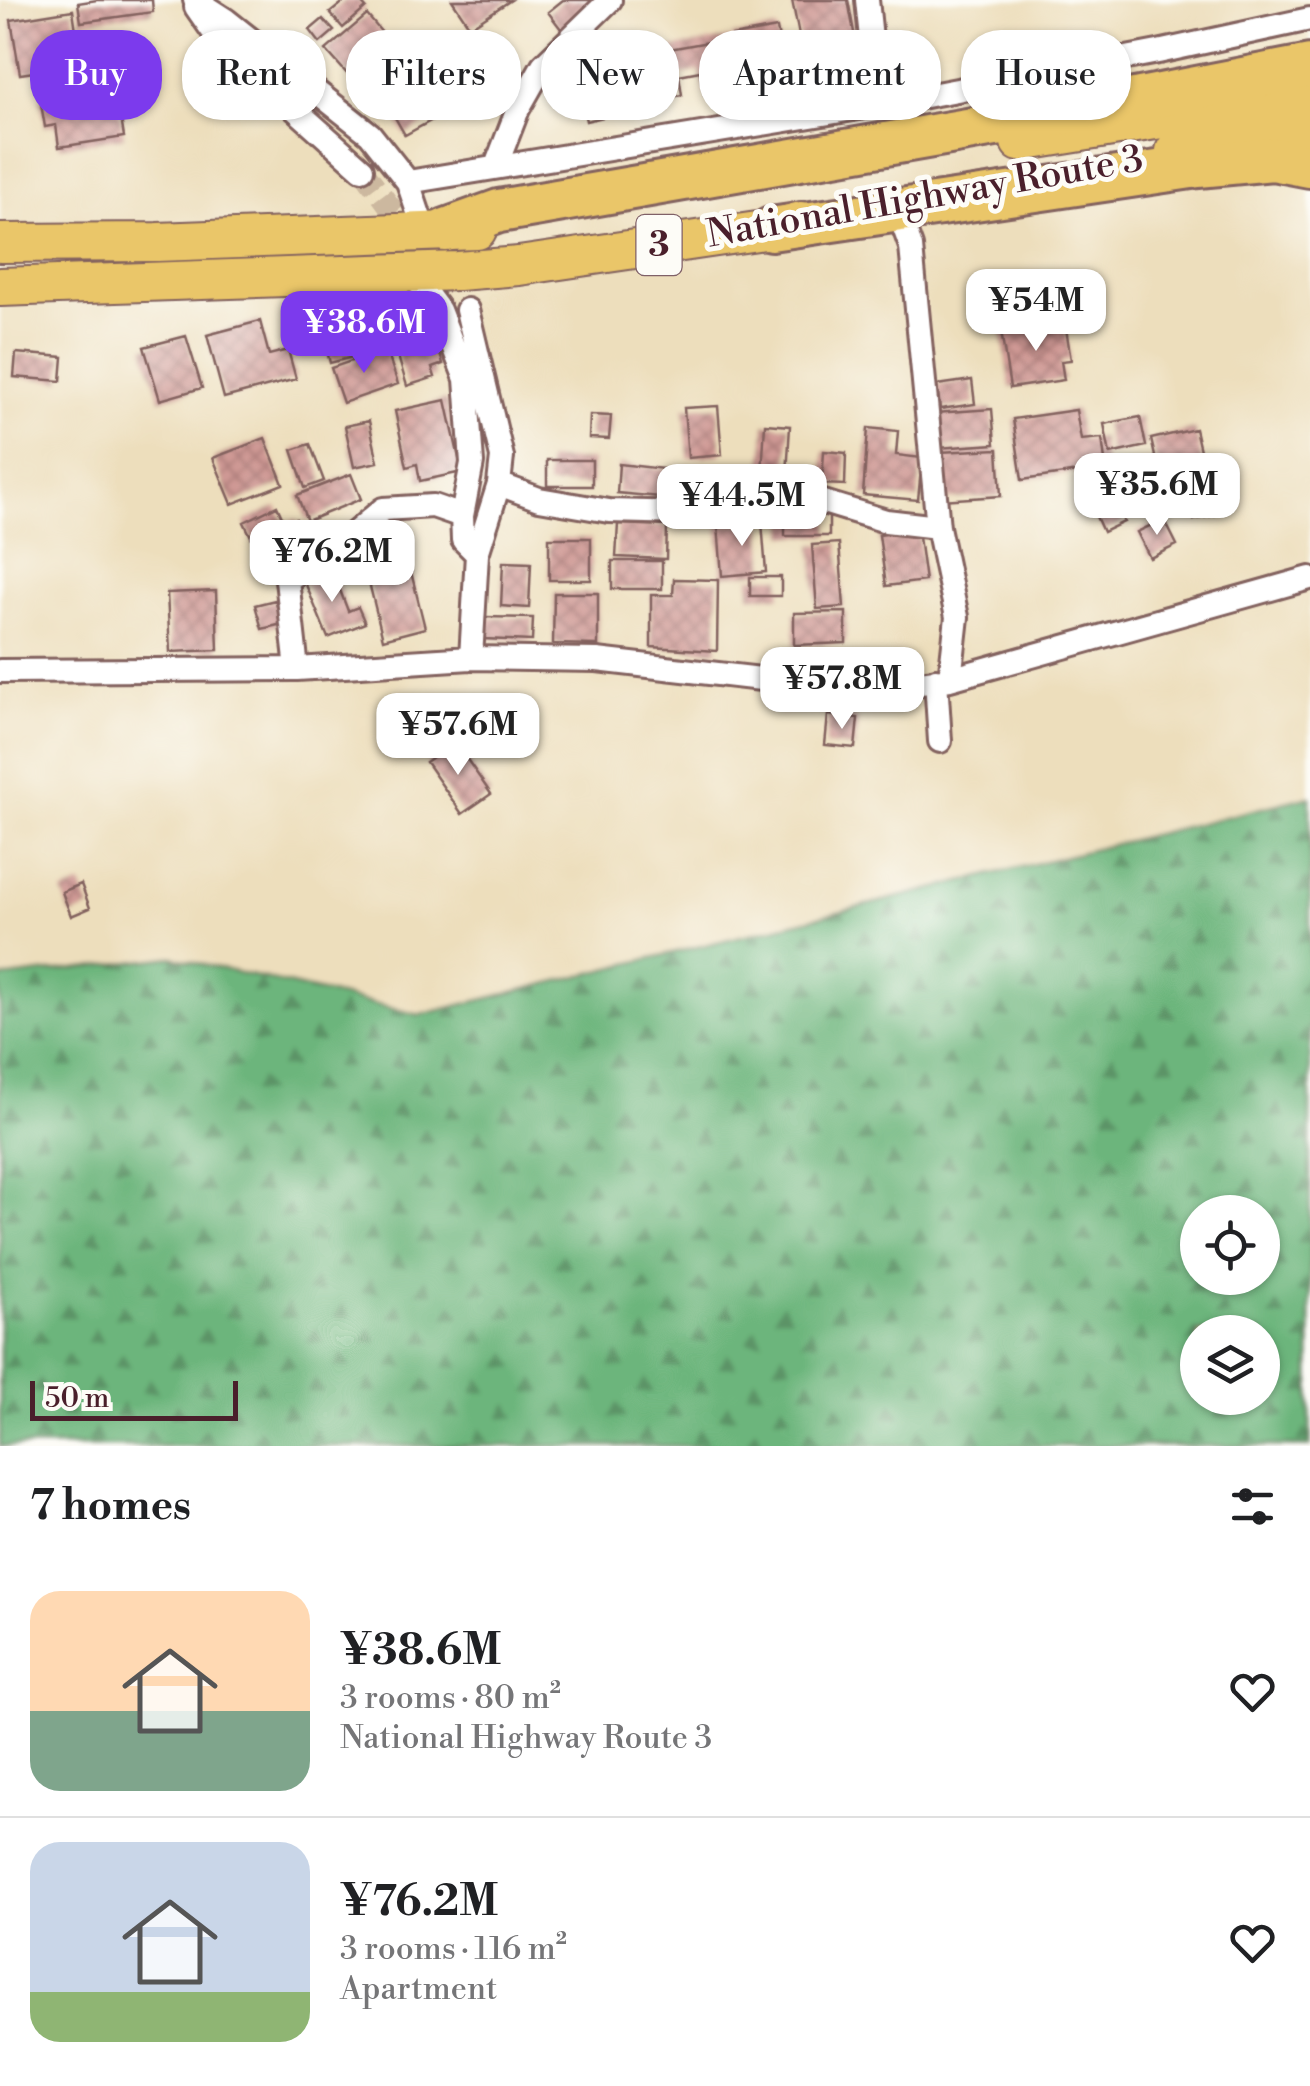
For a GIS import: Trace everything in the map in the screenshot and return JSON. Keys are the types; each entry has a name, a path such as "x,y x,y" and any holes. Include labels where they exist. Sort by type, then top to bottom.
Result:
{"highway":[{"path":"435,230 499,211 1094,108 1310,66"},
{"name":"National Highway Route 3","path":"0,243 157,242 490,228 1310,94"},
{"name":"National Highway Route 3","path":"0,287 412,274 519,266 771,228 844,211 1310,127"},
{"path":"771,228 1198,166 1273,159 1310,166"}],"street":[{"path":"193,0 221,43 362,169"},
{"path":"193,0 226,20 370,134 408,182 435,230"},
{"path":"496,166 518,108 542,65 610,0"},
{"path":"867,0 870,30"},
{"path":"941,92 1310,19"},
{"path":"408,182 786,120"},
{"path":"898,211 911,247 938,527 956,617 941,684 940,740"},
{"path":"412,274 439,310 466,379 472,462 462,516 464,540 477,554"},
{"path":"467,310 502,457 499,484 477,554 471,658"},
{"path":"499,484 539,500 609,511 684,513 820,502 886,521 938,527"},
{"path":"297,670 287,580 338,547 382,509 433,506 462,516"},
{"path":"0,671 297,670 471,658 597,660 822,686 941,684 1310,578"}],"green space":[{"path":"1310,796 1310,1446 0,1446 0,978 172,957 420,1015"}],"building":[{"path":"152,0 153,12 81,22 78,3"},
{"path":"346,0 359,0 366,8 343,28 330,13"},
{"path":"452,0 511,0 470,27"},
{"path":"563,0 607,0 568,30 562,30 548,12"},
{"path":"792,0 848,0 854,30 798,30"},
{"path":"73,10 76,30 30,30 30,73 20,74 11,20"},
{"path":"367,15 380,30 349,30"},
{"path":"323,19 334,31 326,38 326,30 310,30"},
{"path":"346,33 346,73 326,50"},
{"path":"699,44 699,71 679,75 679,47"},
{"path":"44,120 121,120 124,137 59,147 56,125 45,127"},
{"path":"396,120 432,120 405,135"},
{"path":"260,321 269,355 288,350 296,379 224,398 207,335"},
{"path":"1065,322 1071,360 1061,361 1064,380 1010,388 1001,331"},
{"path":"365,328 372,352 330,363 324,339"},
{"path":"186,336 202,388 160,400 144,347"},
{"path":"436,341 443,364 432,368 435,377 407,386 397,353"},
{"path":"386,349 398,384 343,403 331,368"},
{"path":"16,353 63,357 61,381 14,377"},
{"path":"972,380 975,404 940,409 937,385"},
{"path":"446,400 462,472 420,481 417,464 407,467 395,411"},
{"path":"718,406 722,455 688,458 684,408"},
{"path":"992,409 995,444 938,448 935,413"},
{"path":"1076,410 1081,440 1102,438 1106,468 1022,480 1013,419"},
{"path":"590,415 611,416 609,439 589,438"},
{"path":"1140,417 1146,446 1110,454 1104,424"},
{"path":"369,421 378,462 354,467 345,426"},
{"path":"765,424 790,426 787,474 762,473"},
{"path":"868,428 898,431 896,455 922,458 918,500 863,495"},
{"path":"1195,429 1215,515 1194,520 1189,495 1165,500 1151,439"},
{"path":"265,438 283,484 232,504 213,458"},
{"path":"310,444 324,481 305,488 292,450"},
{"path":"998,449 1001,496 941,500 939,452"},
{"path":"824,451 846,453 845,485 822,484"},
{"path":"547,460 592,460 592,486 547,486"},
{"path":"619,464 673,470 671,498 617,493"},
{"path":"351,474 361,499 307,521 297,495"},
{"path":"725,475 726,504 682,507 680,478"},
{"path":"1114,502 1124,522 1103,532 1094,512"},
{"path":"277,506 285,524 296,519 311,551 268,572 244,522"},
{"path":"785,510 829,510 829,536 785,536"},
{"path":"1164,519 1177,545 1150,558 1137,532"},
{"path":"762,522 766,572 722,576 718,525"},
{"path":"618,524 667,526 666,559 616,557"},
{"path":"918,530 925,581 886,586 879,535"},
{"path":"402,536 425,628 383,639 360,546"},
{"path":"549,538 591,538 591,580 549,580"},
{"path":"839,543 844,607 817,609 812,545"},
{"path":"612,561 662,561 662,589 612,589"},
{"path":"503,562 531,563 529,608 501,606"},
{"path":"332,569 348,611 358,607 365,623 328,638 304,580"},
{"path":"750,577 781,577 781,596 750,596"},
{"path":"674,579 718,580 717,651 651,647 651,595 673,595"},
{"path":"216,591 218,650 170,652 167,593"},
{"path":"554,593 598,593 598,645 553,644"},
{"path":"275,600 282,624 262,629 255,605"},
{"path":"846,612 846,643 794,645 794,613"},
{"path":"483,617 533,618 532,641 483,639"},
{"path":"796,649 824,651 824,667 795,665"},
{"path":"828,715 858,718 855,748 825,745"},
{"path":"455,742 491,794 462,814 426,762"},
{"path":"81,884 90,908 71,916 62,892"}],"tunnel":[{"path":"362,169 414,239"}]}
